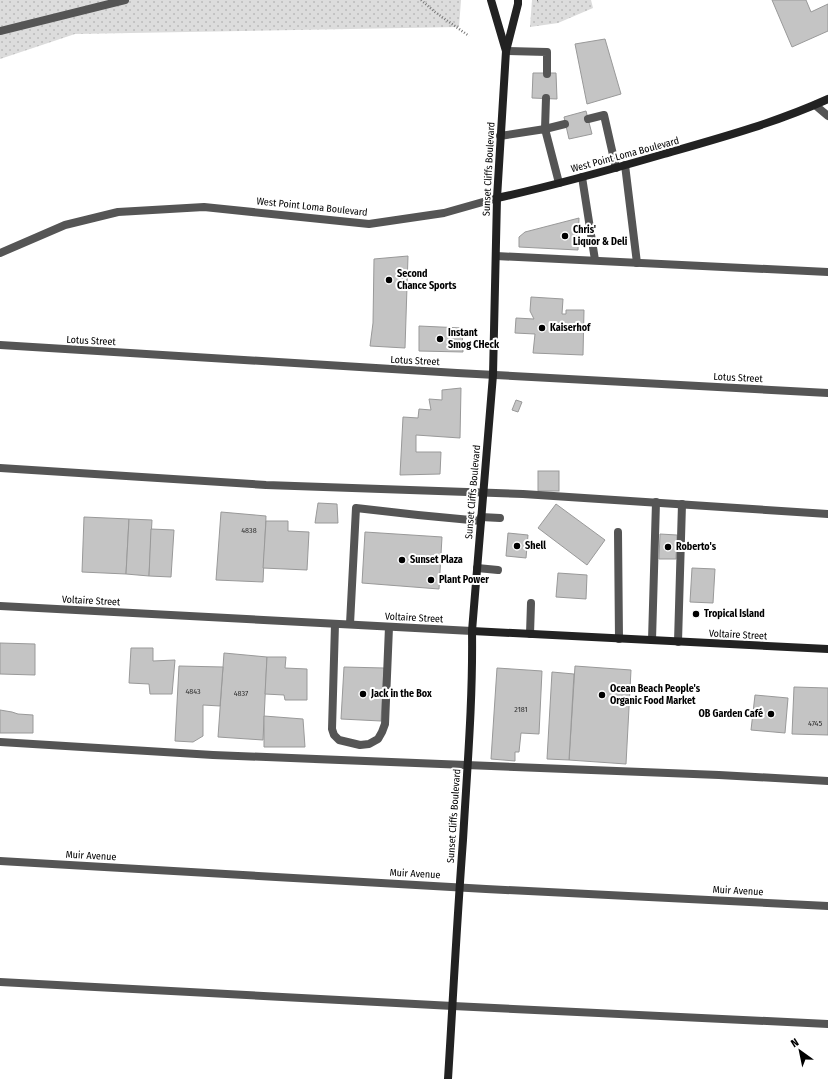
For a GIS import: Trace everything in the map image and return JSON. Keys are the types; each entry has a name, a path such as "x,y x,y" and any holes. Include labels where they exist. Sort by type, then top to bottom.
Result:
{"main road":[{"name":"Sunset Cliffs Boulevard","path":"491,0 506,51"},
{"name":"Sunset Cliffs Boulevard","path":"448,1079 470,733 472,631 493,375 500,136 506,51 518,0"},
{"name":"West Point Loma Boulevard","path":"497,198 616,168 721,138 769,123 828,99"},
{"name":"Voltaire Street","path":"472,631 828,649"}],"street":[{"path":"0,31 125,0"},
{"path":"506,51 547,52 547,74"},
{"path":"546,98 545,129 559,183"},
{"path":"815,105 828,116"},
{"path":"588,119 604,115 616,168"},
{"path":"500,136 545,129 565,124"},
{"path":"625,165 637,263"},
{"path":"582,177 595,260"},
{"name":"West Point Loma Boulevard","path":"0,253 65,225 118,212 204,207 369,224 444,213 497,198"},
{"path":"496,256 828,272"},
{"name":"Lotus Street","path":"0,345 493,375 828,393"},
{"path":"0,468 266,485 523,494 828,514"},
{"path":"521,504 523,494"},
{"path":"652,640 656,502"},
{"path":"678,642 682,504"},
{"path":"350,624 356,508 418,515 481,519 500,518"},
{"path":"618,532 619,639"},
{"path":"477,568 498,570"},
{"path":"530,634 531,603"},
{"name":"Voltaire Street","path":"0,606 472,631"},
{"path":"335,624 332,729 334,735 339,740 360,745 369,744 378,739 385,724 389,627"},
{"path":"0,742 213,756 828,780"},
{"name":"Muir Avenue","path":"0,861 828,906"},
{"path":"0,982 828,1024"}],"path":[{"path":"421,0 469,36"}],"shaded area":[{"path":"0,0 461,0 459,27 75,34 0,59"},
{"path":"532,0 591,0 593,8 558,23 530,27"}],"building":[{"path":"772,0 806,0 811,12 828,4 828,31 792,47"},
{"path":"605,39 621,94 587,104 575,44"},
{"path":"533,73 556,73 557,99 532,98"},
{"path":"586,111 592,134 569,139 564,117"},
{"path":"579,218 578,250 519,247 519,237 525,232"},
{"path":"408,256 405,348 370,346 373,323 374,259"},
{"path":"531,297 563,299 562,314 566,314 566,310 584,310 583,355 533,353 535,334 515,333 516,318 534,319 530,311"},
{"path":"419,326 462,328 463,352 419,351"},
{"path":"461,388 460,438 416,435 416,452 441,452 440,474 400,475 403,417 418,418 419,409 431,410 429,399 442,400 442,390"},
{"path":"516,400 522,402 518,412 512,410"},
{"path":"538,471 559,471 559,491 538,491"},
{"path":"318,503 337,504 338,523 315,523"},
{"path":"556,504 605,540 587,565 538,528"},
{"path":"221,512 266,516 263,582 216,580"},
{"path":"84,517 129,519 126,574 82,572"},
{"path":"129,519 152,520 149,576 126,574"},
{"path":"266,521 288,521 288,531 309,532 307,570 263,568"},
{"path":"151,529 174,530 171,577 149,576"},
{"name":"Sunset Plaza","path":"365,532 442,537 439,589 362,583"},
{"path":"508,533 528,535 526,558 506,556"},
{"name":"Roberto's","path":"660,534 677,535 676,559 659,559"},
{"path":"692,568 715,569 713,603 690,602"},
{"path":"558,573 587,575 586,599 556,597"},
{"path":"0,643 35,644 35,675 0,674"},
{"path":"131,648 153,648 153,661 175,660 172,694 150,694 149,684 129,683"},
{"path":"224,653 267,657 263,740 218,737"},
{"path":"267,657 286,657 285,668 307,669 307,700 285,700 284,695 265,694"},
{"path":"179,666 223,667 220,706 203,705 203,736 193,742 175,741"},
{"path":"575,666 631,670 626,764 569,760"},
{"name":"Jack in the Box","path":"344,667 384,668 381,721 341,719"},
{"path":"497,668 542,671 539,734 521,733 519,752 515,752 515,761 491,759"},
{"path":"552,672 574,674 569,760 547,759"},
{"path":"794,687 828,688 828,735 792,734"},
{"path":"755,695 788,698 785,733 751,730"},
{"path":"0,710 18,714 33,715 33,733 0,733"},
{"path":"264,716 303,719 305,747 264,747"}],"place":[{"name":"Chris' Liquor & Deli","path":"565,236"},
{"name":"Second Chance Sports","path":"389,280"},
{"name":"Kaiserhof","path":"542,328"},
{"name":"Instant Smog CHeck","path":"440,339"},
{"name":"Shell","path":"517,546"},
{"name":"Roberto's","path":"668,547"},
{"name":"Sunset Plaza","path":"402,560"},
{"name":"Plant Power","path":"431,580"},
{"name":"Tropical Island","path":"696,614"},
{"name":"Jack in the Box","path":"363,694"},
{"name":"Ocean Beach People's Organic Food Market","path":"602,695"},
{"name":"OB Garden Café","path":"771,714"}]}
